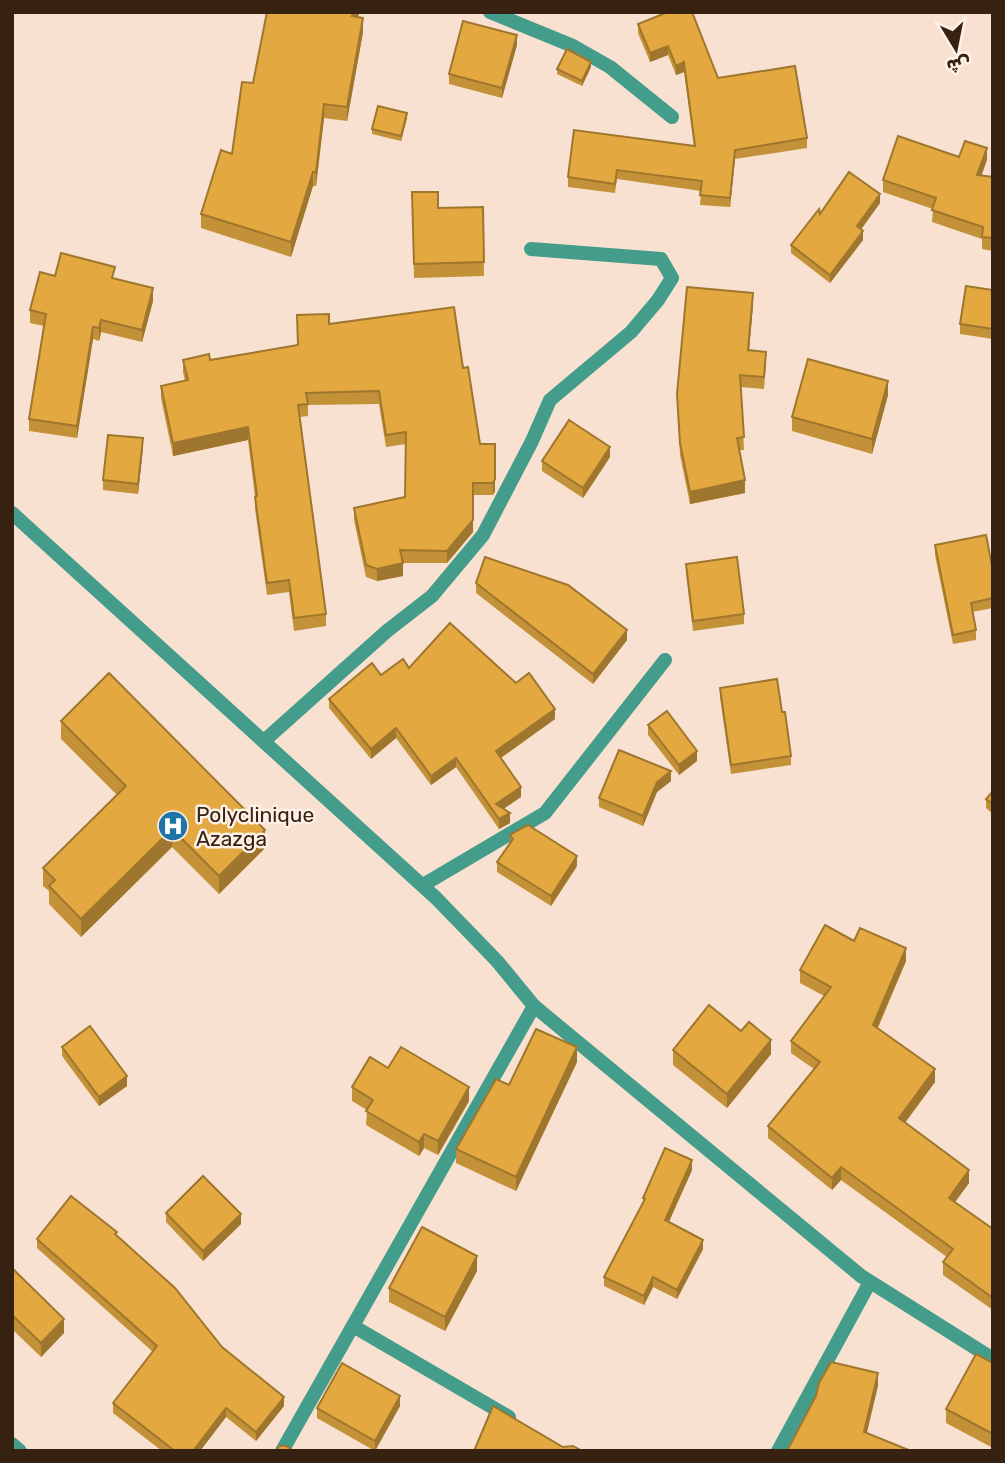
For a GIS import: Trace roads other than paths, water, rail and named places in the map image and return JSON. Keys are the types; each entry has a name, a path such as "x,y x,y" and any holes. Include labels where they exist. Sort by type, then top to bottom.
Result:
{"street":[{"path":"490,12 573,46 610,67 672,117"},
{"path":"264,741 387,631 432,596 483,535 532,442 550,400 631,332 658,300 672,278 661,259 531,249"},
{"path":"12,513 423,885 497,961 534,1006 870,1282 993,1359"},
{"path":"423,885 545,813 665,660"},
{"path":"282,1451 534,1006"},
{"path":"778,1451 870,1282"},
{"path":"353,1326 520,1423"},
{"path":"12,1444 20,1451"}],"place":[{"name":"Polyclinique Azazga","path":"173,826"}]}
